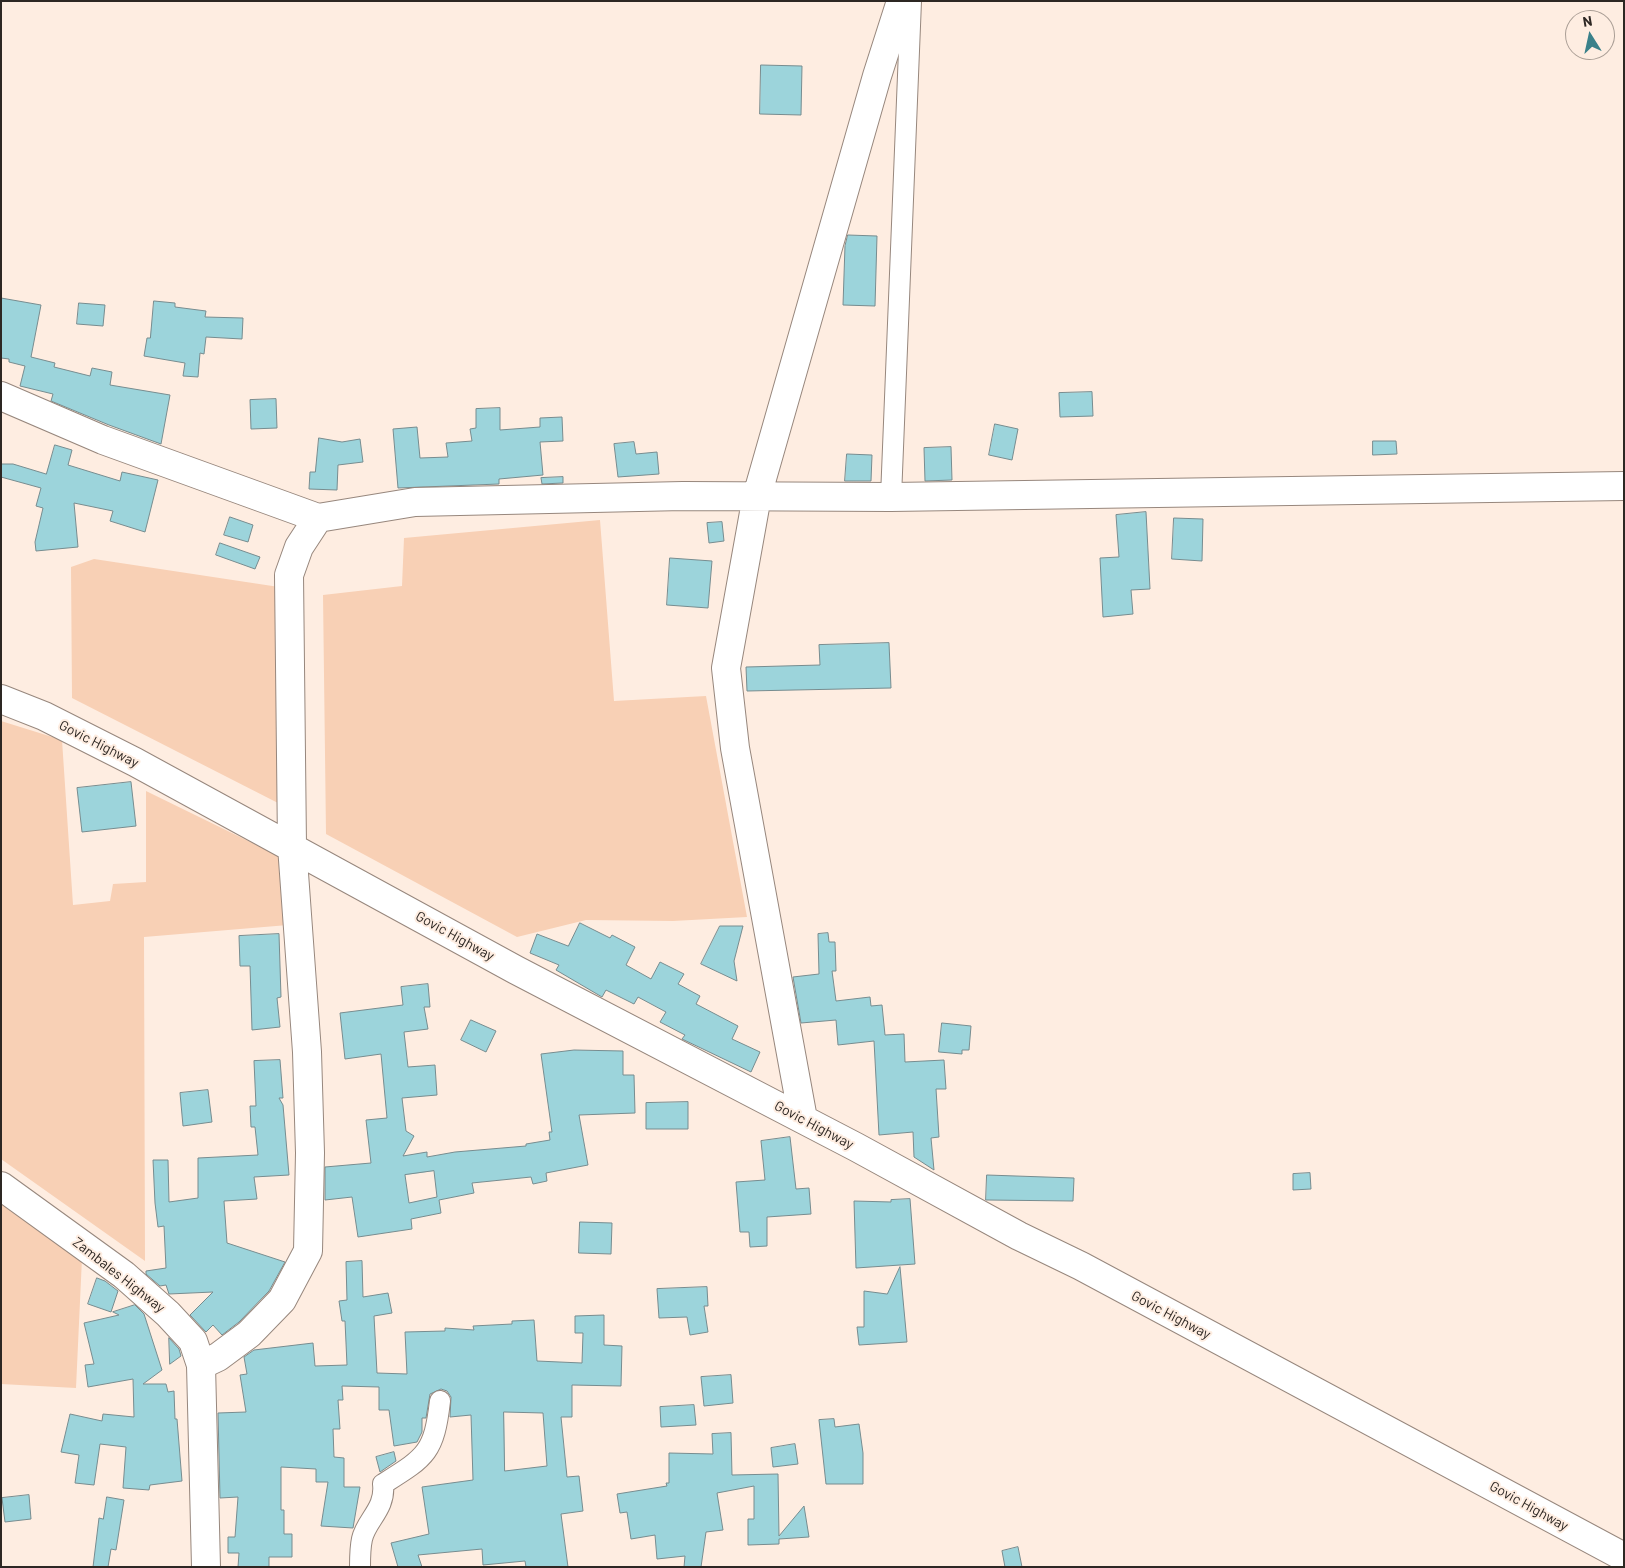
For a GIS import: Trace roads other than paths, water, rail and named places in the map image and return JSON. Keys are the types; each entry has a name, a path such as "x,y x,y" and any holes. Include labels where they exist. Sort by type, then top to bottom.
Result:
{"street":[{"path":"803,1119 735,748 726,668 757,496 877,76 901,1"},
{"path":"891,497 911,1"},
{"path":"1,396 103,440 318,518 415,502 1624,486"},
{"path":"201,1365 218,1357 249,1334 282,1300 308,1251 310,1153 307,1052 292,846 289,575 299,547 318,518"},
{"name":"Govic Highway","path":"1,699 44,716 292,846 516,970 803,1119 1440,1457 1624,1557"},
{"name":"Zambales Highway","path":"1,1186 124,1275 168,1314 193,1341 201,1365 206,1567"},
{"path":"360,1567 362,1537 374,1518 384,1494 383,1484 423,1458 433,1441 440,1400"}]}
